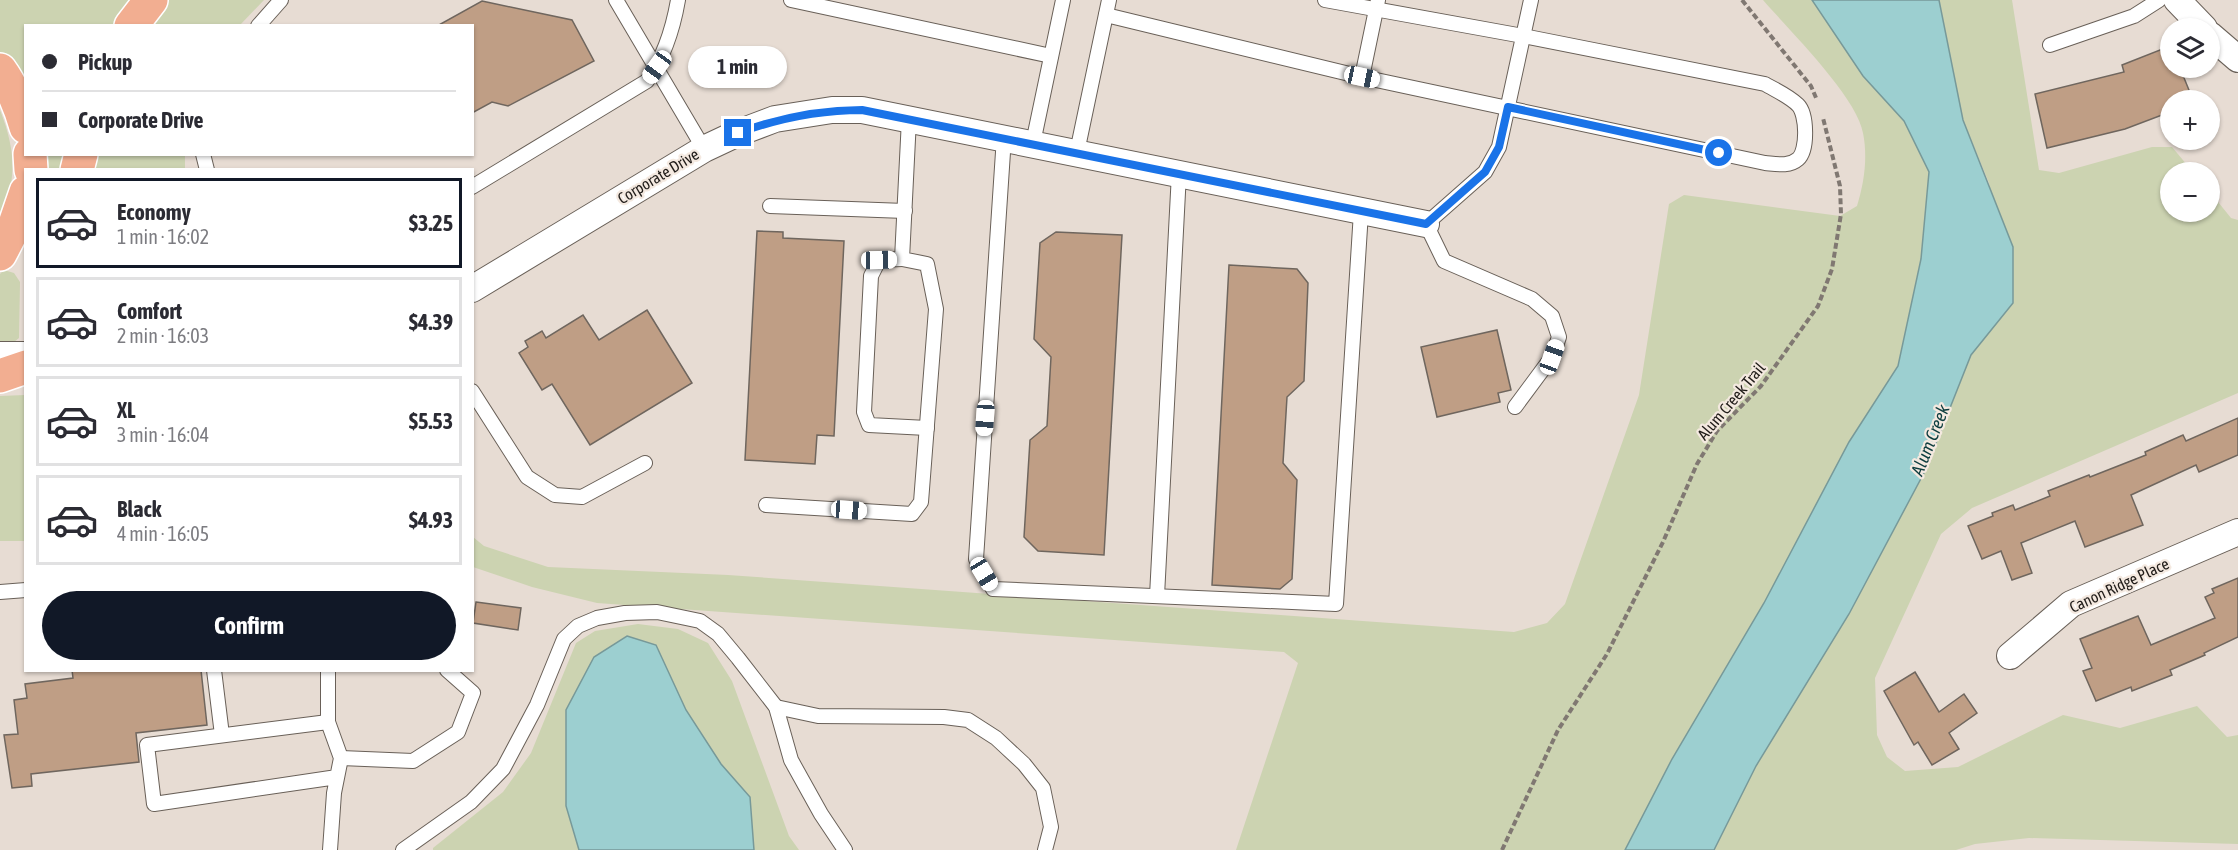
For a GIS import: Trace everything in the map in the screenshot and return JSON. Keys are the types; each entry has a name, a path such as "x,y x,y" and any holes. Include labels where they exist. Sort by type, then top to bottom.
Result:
{"main road":[{"path":"133,24 151,0"},
{"path":"0,70 18,102 24,121"},
{"path":"0,254 14,227 24,198"},
{"path":"0,376 24,368"}],"street":[{"path":"2177,0 2194,18"},
{"path":"2220,44 2238,59"},
{"name":"Corporate Drive","path":"474,288 704,149 775,119 832,110 862,110 1004,137 1426,224"},
{"path":"0,355 24,356"},
{"path":"0,382 24,382"},
{"name":"Canon Ridge Place","path":"2010,656 2071,604 2238,532"}],"lane":[{"path":"260,24 281,0"},
{"path":"616,0 704,149"},
{"path":"474,186 647,81 657,67 673,25 678,0"},
{"path":"791,0 1051,56"},
{"path":"1033,143 1063,0"},
{"path":"1077,152 1109,0"},
{"path":"1106,15 1362,77 1766,163 1786,165 1798,159 1804,147 1804,118 1799,105 1765,84 1377,5 1325,0"},
{"path":"1515,407 1552,357 1559,337 1552,316 1532,299 1444,261 1426,224 1485,172 1499,147 1531,0"},
{"path":"2050,45 2134,16 2159,0"},
{"path":"1362,77 1377,5"},
{"path":"902,259 909,119"},
{"path":"1004,137 976,559 993,589 1336,604 1361,212"},
{"path":"1157,596 1179,173"},
{"path":"770,206 905,211"},
{"path":"766,505 912,514 921,502 927,428 936,309 927,264 902,259 879,260 871,276 864,412 869,425 927,428"},
{"path":"474,394 527,477 555,495 582,497 645,463"},
{"path":"0,592 24,590"},
{"path":"402,850 471,802 502,769 537,705 564,639 578,626 597,618 625,613 657,612 700,621 718,634 776,707 791,760 821,814 845,850"},
{"path":"214,672 222,735"},
{"path":"328,672 328,722 341,758 333,793 330,850"},
{"path":"341,758 413,761 458,732 473,693 449,672"},
{"path":"776,707 818,716 944,717 968,720 996,738 1024,764 1042,788 1051,827 1045,850"},
{"path":"328,722 147,745 154,804 337,777"}],"path":[{"path":"1742,0 1811,86 1820,106"},
{"name":"Alum Creek Trail","path":"1502,850 1558,730 1607,654 1663,542 1696,464 1717,431 1761,386 1818,306 1832,269 1841,214 1840,186 1823,117"}],"green space":[{"path":"0,0 132,0 116,24 24,24 24,87 18,74 0,52"},
{"path":"161,0 264,0 241,24 146,24"},
{"path":"1763,0 1812,0 1863,76 1904,121 1929,172 1921,258 1898,366 1849,442 1764,603 1672,759 1625,850 1236,850 1298,663 1284,652 597,603 532,587 474,567 474,538 484,546 548,567 728,575 1514,632 1547,623 1565,604 1639,395 1669,204 1684,195 1840,216 1857,206 1865,161 1863,133 1858,118 1848,101 1820,64"},
{"path":"1939,0 2012,0 2039,170 2059,173 2152,147 2160,147 2160,150 2175,150 2185,162 2160,162 2160,222 2220,222 2220,204 2231,218 2238,220 2238,393 1972,508 1941,534 1875,678 1877,735 1887,757 1905,771 1958,767 2063,715 2120,728 2197,706 2227,737 2238,735 2238,844 2029,838 1975,844 1956,850 1714,850 1756,766 1849,614 1925,471 1971,355 2013,303 1989,183 1963,120"},
{"path":"0,110 10,141 12,168 9,196 0,227"},
{"path":"42,156 66,156 62,168 43,168"},
{"path":"95,156 185,156 185,168 92,168"},
{"path":"4,270 14,273 20,282 19,338 14,342 0,342 0,274"},
{"path":"24,395 24,541 0,541 0,396"},
{"path":"638,624 678,629 708,643 732,681 789,836 799,850 754,850 750,797 721,764 686,710 656,645 566,806 579,850 433,850 503,792 531,753 576,643 595,631"}],"water":[{"name":"Alum Creek","path":"1812,0 1939,0 1963,120 2013,247 2013,303 1971,355 1925,471 1849,614 1756,766 1714,850 1625,850 1672,759 1764,603 1849,442 1898,366 1921,259 1929,172 1904,121 1863,76"},
{"path":"627,636 656,645 686,710 721,764 750,797 754,850 579,850 566,806 566,710 594,657"}],"building":[{"path":"482,1 572,20 594,61 508,106 492,102 474,112 474,24 441,24"},
{"path":"2160,50 2160,78 2184,78 2189,90 2160,90 2160,116 2125,129 2047,148 2035,94 2124,72 2122,65"},
{"path":"757,231 783,232 783,238 844,241 834,436 817,435 815,464 745,460"},
{"path":"1056,232 1122,235 1104,555 1038,551 1024,537 1030,440 1047,426 1051,357 1034,339 1040,243"},
{"path":"1229,265 1297,269 1308,283 1304,381 1287,397 1283,463 1297,480 1292,579 1280,589 1212,585"},
{"path":"647,310 692,383 590,445 552,384 542,390 519,353 528,347 525,341 542,331 546,338 583,315 599,340"},
{"path":"1497,330 1511,390 1498,393 1500,402 1437,417 1421,347"},
{"path":"2238,418 2238,455 2199,472 2196,465 2131,495 2143,525 2085,547 2075,521 2021,543 2032,573 2012,580 2001,551 1982,559 1968,526 2013,505 2015,510 2050,496 2048,491 2146,455 2145,452 2183,435 2186,441"},
{"path":"2238,578 2238,637 2170,670 2172,675 2132,691 2131,687 2096,701 2083,671 2092,668 2080,639 2138,616 2151,645 2215,618 2205,597 2214,593 2212,589"},
{"path":"476,602 521,608 518,630 474,623"},
{"path":"72,672 201,672 207,725 136,733 139,762 31,774 32,786 12,788 4,735 18,734 14,700 27,698 25,684 73,678"},
{"path":"1915,672 1939,712 1964,694 1977,713 1949,733 1959,749 1932,765 1918,742 1914,745 1884,691"}],"route":[{"path":"738,133 775,119 810,112 862,110 1426,224 1485,172 1499,147 1508,107 1719,153"}]}
